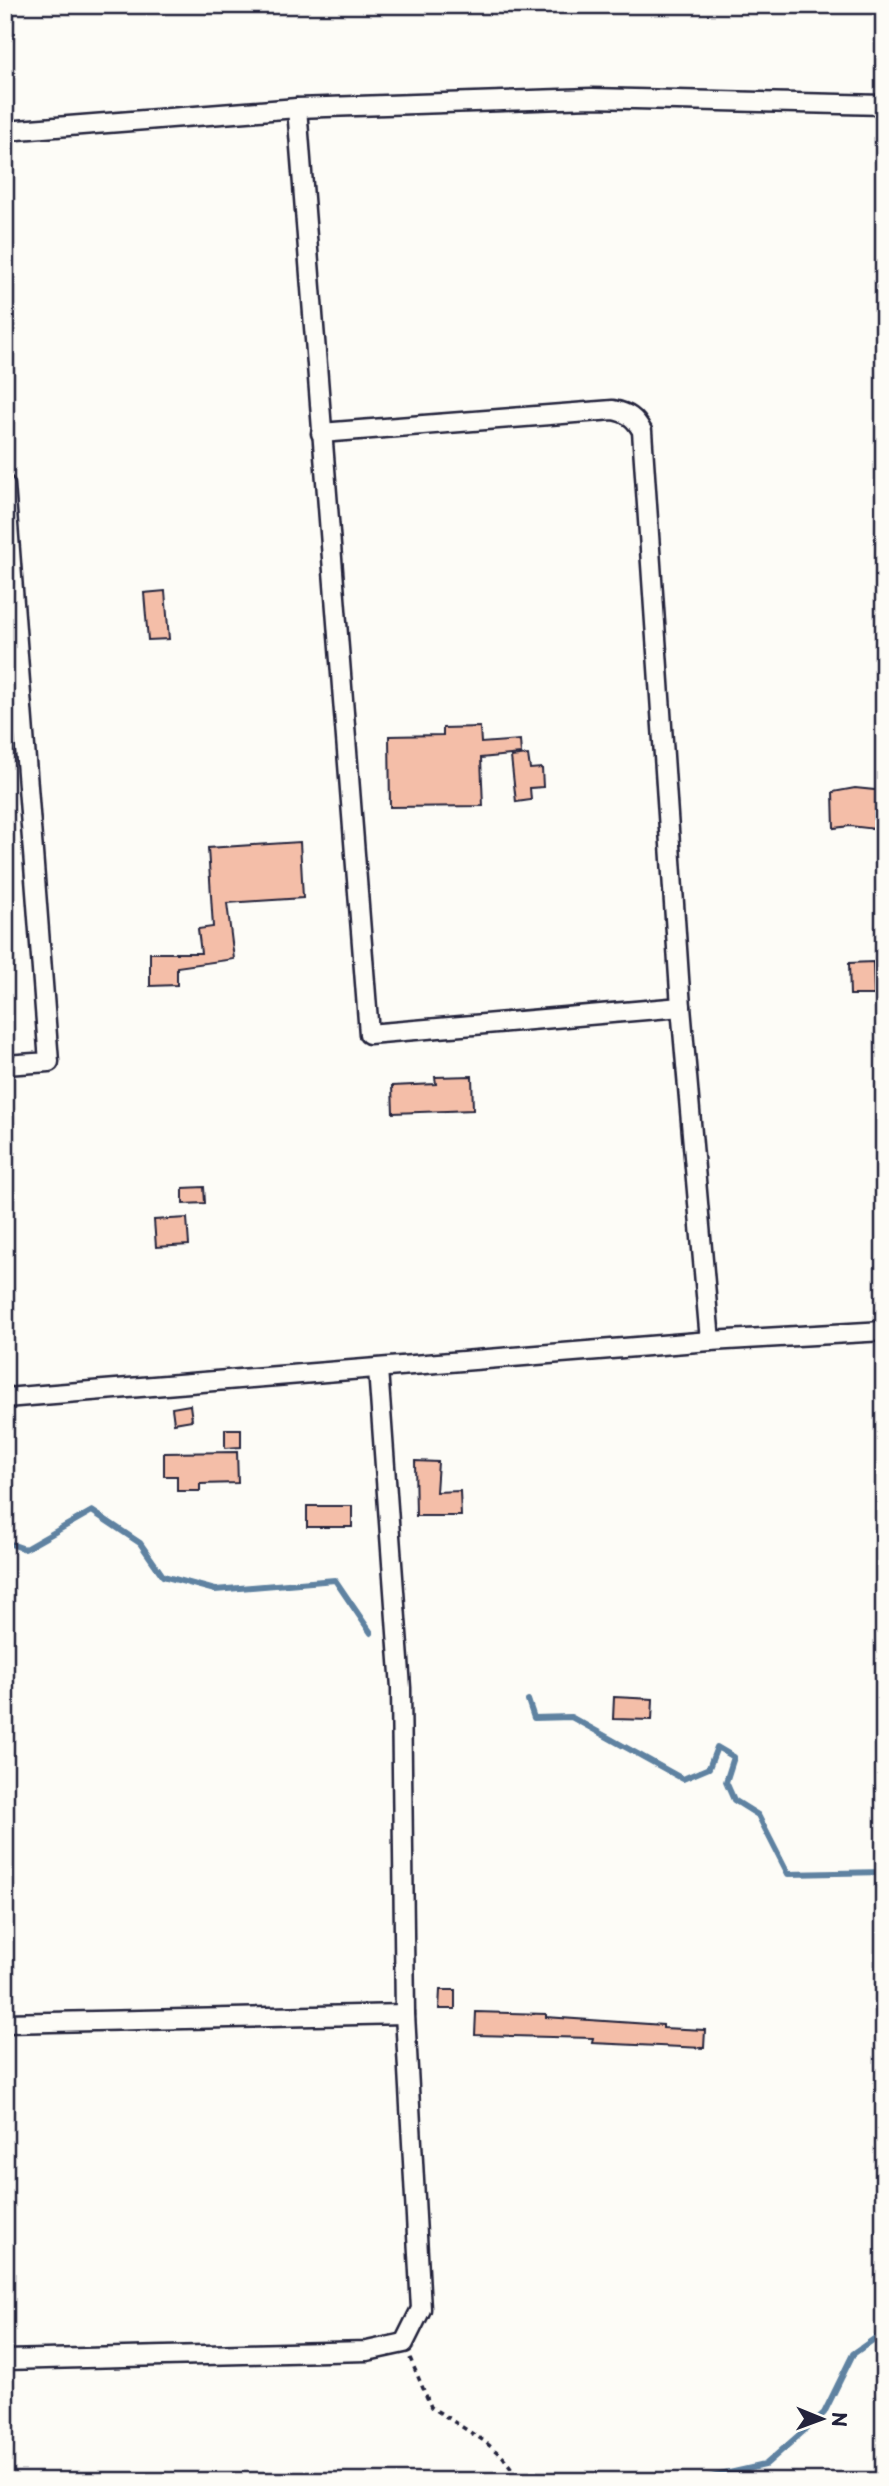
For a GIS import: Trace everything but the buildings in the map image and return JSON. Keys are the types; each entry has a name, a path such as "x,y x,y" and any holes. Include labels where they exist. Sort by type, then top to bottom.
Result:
{"street":[{"path":"5,131 297,108 592,98 884,105"},
{"path":"297,108 369,1034 681,1007"},
{"path":"321,433 614,410 626,413 637,421 642,431 681,1007 710,1341"},
{"path":"5,485 49,1062 5,1065"},
{"path":"5,1398 710,1341 884,1331"},
{"path":"5,2360 368,2351 404,2343 421,2309 405,2014 401,1688 378,1369"},
{"path":"5,2024 405,2014"}],"path":[{"path":"404,2343 431,2407 503,2457 521,2481"}],"waterway":[{"path":"5,1542 25,1549 92,1511 140,1543 163,1576 215,1590 335,1580 371,1633"},
{"path":"528,1700 534,1718 571,1717 683,1779 709,1768 717,1747 734,1757 726,1782 734,1800 758,1815 788,1874 884,1872"},
{"path":"694,2481 765,2465 824,2413 853,2354 884,2332"}]}
